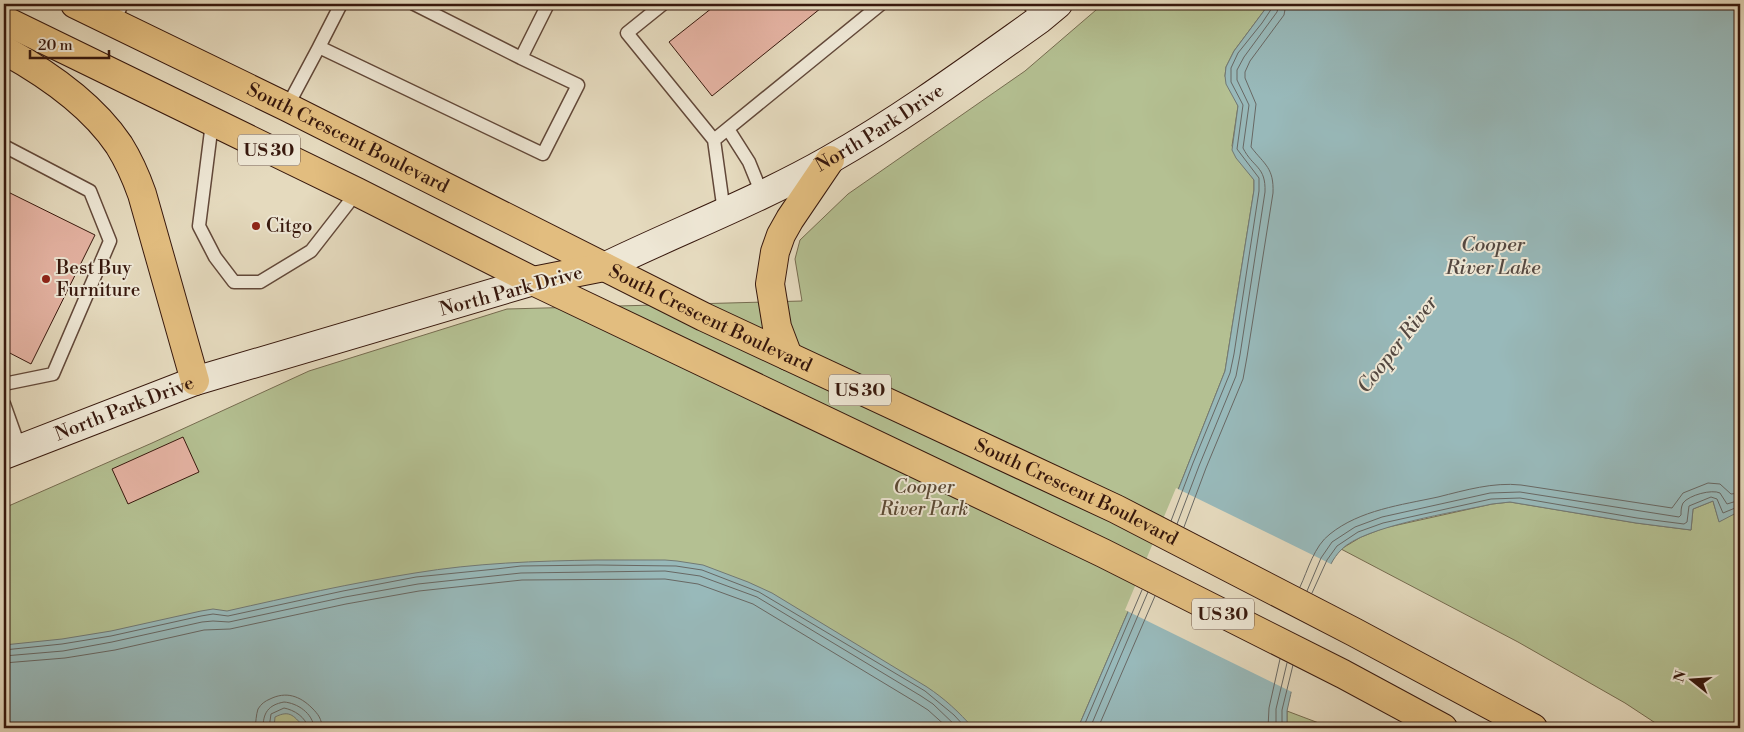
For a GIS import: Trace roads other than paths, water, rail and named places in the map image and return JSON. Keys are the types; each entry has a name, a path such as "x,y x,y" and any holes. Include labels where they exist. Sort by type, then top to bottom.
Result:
{"highway":[{"name":"South Crescent Boulevard","path":"75,4 118,13 287,107 604,267 788,356 1116,509 1354,632 1533,728"},
{"name":"US 30","path":"4,20 357,192 532,281 1103,553 1343,674 1444,728"},
{"path":"4,50 44,74 67,91 103,125 123,152 142,194 195,381"},
{"path":"788,356 776,327 770,284 775,252 781,235 790,219 830,160"},
{"name":"North Park Drive","path":"532,281 604,267"}],"street":[{"name":"North Park Drive","path":"604,267 724,212 830,160 920,105 1042,9"},
{"name":"North Park Drive","path":"12,452 195,381 532,281"}],"lane":[{"path":"287,107 341,4"},
{"path":"319,47 543,154 578,85 414,4"},
{"path":"521,58 548,4"},
{"path":"663,4 628,34 714,140 724,212"},
{"path":"714,140 881,4"},
{"path":"212,123 199,226 214,257 234,282 260,282 311,251 357,192"},
{"path":"728,129 750,162 762,194"},
{"path":"4,146 90,191 110,241 53,374 4,384"},
{"path":"4,404 12,452"}],"water":[{"name":"Cooper River Lake","path":"1269,4 1740,4 1740,511 1719,522 1713,501 1693,509 1691,530 1510,502 1492,504 1389,527 1352,541 1341,550 1331,564 1317,596 1302,644 1287,711 1287,728 1078,728 1152,556 1225,371 1254,190 1254,180 1236,158 1232,150 1238,106 1226,84 1226,67 1234,51"},
{"path":"597,560 677,561 703,565 748,582 772,593 927,687 952,706 973,728 305,728 292,715 285,714 275,717 274,728 4,728 4,645 62,639 111,631 213,609 227,611 297,595 438,570 506,563"}],"place":[{"name":"Citgo","path":"256,226"},
{"name":"Best Buy Furniture","path":"46,279"}],"water label":[{"name":"Cooper River","path":"1398,345"}],"park label":[{"name":"Cooper River Park","path":"924,498"}]}
